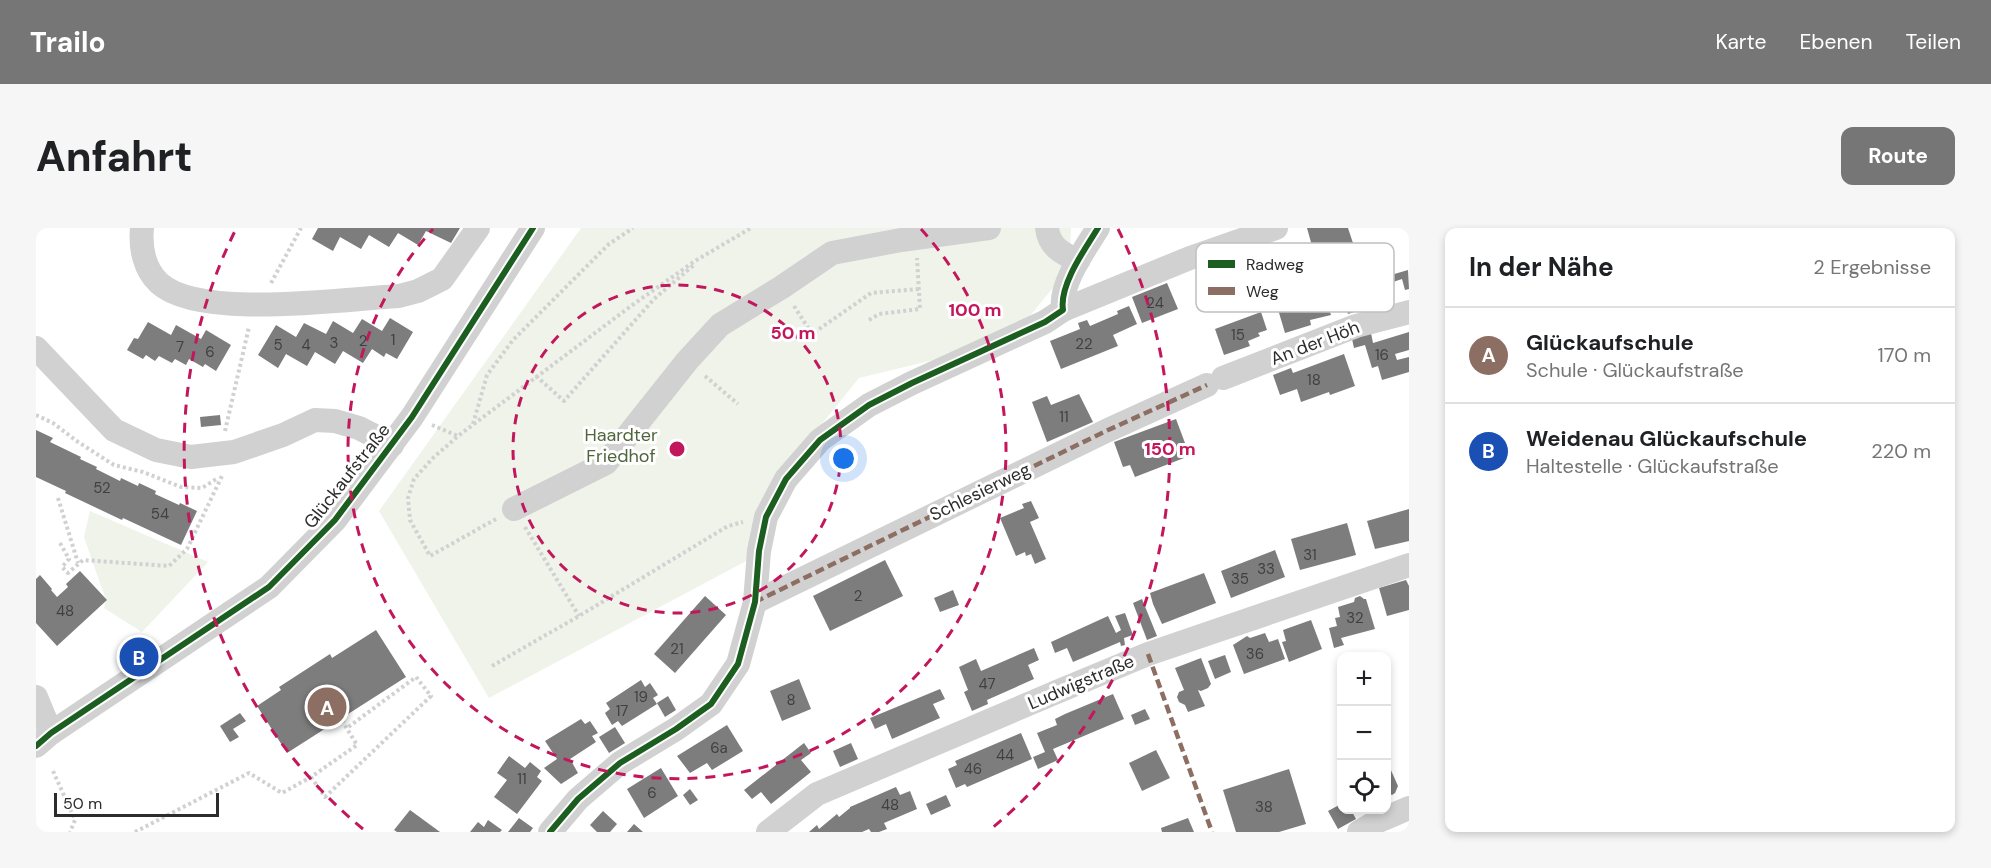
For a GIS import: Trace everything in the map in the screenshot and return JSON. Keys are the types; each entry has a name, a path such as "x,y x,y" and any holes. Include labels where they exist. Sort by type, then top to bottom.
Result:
{"street":[{"path":"142,228 140,240 145,261 159,283 185,297 214,303 259,305 399,296 418,291 442,279 477,228"},
{"name":"Glückaufstraße","path":"43,740 269,587 335,520 392,445 533,228"},
{"path":"514,509 606,463 687,361 720,325 832,253 989,228"},
{"path":"1047,228 1050,243 1061,253 1078,261"},
{"path":"1063,310 1061,298 1078,261 1098,228"},
{"path":"1233,243 1276,228"},
{"path":"550,832 578,799 620,763 676,729 711,704 738,664 755,602 759,551 766,518 786,479 820,440 869,405 912,383 1045,322 1063,310 1196,256"},
{"name":"An der Höh","path":"1215,381 1356,326 1409,312"},
{"path":"36,348 114,430 156,450 191,457 234,452 284,435 315,420 335,421 359,428 392,445"},
{"name":"Schlesierweg","path":"755,602 1106,431 1215,381"},
{"name":"Ludwigstraße","path":"768,832 817,794 1059,691 1148,654 1409,565"},
{"path":"36,697 43,740"},
{"path":"1359,832 1409,808"}],"path":[{"path":"271,284 301,228"},
{"path":"473,425 488,375 513,340 609,244 633,228"},
{"path":"579,616 514,509 430,556 410,520 408,498 414,479 449,443 536,376 631,306 751,228"},
{"path":"868,320 879,314 920,309 916,238"},
{"path":"536,376 564,401 654,299 705,256"},
{"path":"782,287 812,334 871,293 919,289"},
{"path":"226,425 248,328"},
{"path":"687,361 738,404"},
{"path":"60,543 69,559 62,567 68,573 82,560 169,566 187,549 223,475"},
{"path":"58,498 78,563"},
{"path":"492,666 728,526 766,518"},
{"path":"311,777 325,797 431,696 416,677 347,728"},
{"path":"135,832 249,773 282,792 311,777 357,745 341,719"},
{"path":"53,771 75,820 70,832"}],"green space":[{"name":"Haardter Friedhof","path":"581,228 1071,228 1069,268 1025,322 958,354 859,378 779,477 748,560 489,698 379,511"},
{"path":"90,511 208,562 142,632 104,608 106,600 84,537"}],"building":[{"path":"318,228 460,228 451,243 426,231 418,245 398,233 389,247 369,235 361,249 340,237 333,251 312,239"},
{"path":"1307,228 1348,228 1353,243 1311,243"},
{"path":"1265,236 1267,243 1251,243"},
{"path":"1408,270 1409,289 1405,290 1402,279 1394,282 1394,274"},
{"path":"1167,283 1178,309 1142,323 1132,297"},
{"path":"1129,306 1137,324 1113,335 1118,346 1061,369 1050,341 1080,329 1078,323 1087,320 1090,326 1118,314 1117,311"},
{"path":"1261,312 1267,330 1258,333 1260,336 1248,341 1250,346 1224,355 1215,329"},
{"path":"1279,312 1330,312 1331,315 1310,320 1311,325 1285,333"},
{"path":"390,318 413,332 397,359 386,353 384,357 372,349 363,363 343,351 335,364 315,352 307,366 286,354 278,368 258,355 276,325 296,337 304,323 326,334 333,321 353,333 362,319 382,331"},
{"path":"148,322 171,335 176,325 201,339 206,330 231,345 216,371 205,364 203,367 189,359 186,365 175,359 172,363 159,356 155,361 146,355 143,359 127,350 134,338 138,339"},
{"path":"1409,332 1409,350 1395,354 1397,360 1409,357 1409,372 1382,380 1378,366 1372,368 1365,345 1354,348 1352,339 1371,333 1373,343"},
{"path":"1344,354 1355,386 1301,402 1297,389 1280,395 1273,375 1291,368 1293,373"},
{"path":"1079,394 1093,422 1047,442 1032,402 1047,396 1051,405"},
{"path":"220,415 221,425 201,427 200,417"},
{"path":"1176,419 1185,443 1179,446 1184,458 1135,477 1130,465 1123,467 1114,442"},
{"path":"36,430 53,438 50,442 81,457 80,459 97,467 96,469 120,481 121,478 138,486 139,483 156,491 155,494 197,511 181,545 123,518 122,520 36,477"},
{"path":"1031,501 1039,518 1030,522 1046,559 1035,564 1031,554 1026,556 1025,552 1016,556 1000,518 1024,508 1022,504"},
{"path":"1409,509 1409,541 1375,549 1367,521"},
{"path":"1347,523 1356,555 1300,570 1291,539"},
{"path":"1275,550 1285,577 1231,598 1221,571"},
{"path":"885,560 903,596 830,631 813,596"},
{"path":"80,571 107,600 57,646 36,623 36,579 40,575 57,597 68,587 66,584"},
{"path":"1204,573 1216,603 1162,624 1150,593"},
{"path":"1406,580 1409,586 1409,610 1387,616 1379,588"},
{"path":"953,590 959,605 940,612 934,598"},
{"path":"705,596 726,615 675,673 654,654"},
{"path":"1360,596 1366,599 1375,629 1341,638 1344,645 1334,648 1329,628 1337,626 1335,618 1340,617 1338,607 1354,602 1355,598"},
{"path":"1142,599 1157,636 1147,640 1133,603"},
{"path":"1125,613 1133,635 1124,638 1125,645 1121,646 1120,642 1073,662 1067,648 1055,653 1051,642 1108,616 1116,633 1121,630 1115,616"},
{"path":"1311,620 1322,649 1289,662 1282,642 1286,641 1283,630"},
{"path":"376,630 406,677 287,753 257,706 281,690 279,687 330,654 332,658"},
{"path":"1265,633 1269,642 1278,639 1285,659 1244,674 1233,645 1247,636 1250,638"},
{"path":"1034,648 1039,660 1028,665 1034,679 987,700 988,704 972,711 964,692 968,690 959,667 976,659 981,671"},
{"path":"1225,655 1231,672 1215,679 1208,661"},
{"path":"1201,658 1211,684 1208,688 1198,690 1205,706 1188,712 1177,697 1179,692 1184,690 1175,668"},
{"path":"799,679 811,709 782,721 770,691"},
{"path":"641,680 645,687 650,683 658,695 653,698 657,704 622,726 618,721 612,725 605,713 610,709 606,703"},
{"path":"940,689 945,699 933,704 940,718 892,739 886,724 875,729 870,718"},
{"path":"1113,694 1124,719 1053,749 1058,760 1038,769 1033,757 1045,752 1037,733 1057,725 1055,719"},
{"path":"668,696 676,710 665,717 657,703"},
{"path":"1145,709 1150,719 1135,725 1131,715"},
{"path":"240,713 246,721 233,729 239,737 230,742 220,726"},
{"path":"581,719 585,724 590,721 598,733 592,736 596,742 570,759 578,773 561,784 544,768 557,759 545,741"},
{"path":"727,725 743,751 712,770 707,763 690,773 677,756"},
{"path":"615,727 625,743 609,753 599,737"},
{"path":"1021,733 1032,759 967,787 965,784 956,788 948,769 957,765 955,761"},
{"path":"804,743 811,753 801,760 811,772 771,804 761,792 752,799 744,790"},
{"path":"851,743 858,759 840,767 833,751"},
{"path":"1156,750 1170,778 1142,791 1129,763"},
{"path":"509,756 525,768 530,762 541,771 537,777 542,781 517,814 494,797 507,780 497,773"},
{"path":"661,768 678,796 644,818 627,789"},
{"path":"1289,769 1306,824 1279,832 1236,832 1223,790"},
{"path":"1391,770 1398,786 1391,794"},
{"path":"896,787 900,795 910,791 917,809 884,823 887,829 879,832 871,832 869,829 862,832 809,832 817,825 819,829 837,814 839,817 850,807"},
{"path":"690,789 698,800 690,805 683,795"},
{"path":"946,795 951,806 931,815 926,804"},
{"path":"1337,806 1337,814 1353,814 1356,819 1338,829 1328,811"},
{"path":"410,810 440,832 397,832 394,830"},
{"path":"603,811 617,824 610,832 597,832 590,825"},
{"path":"519,818 533,828 530,832 508,832"},
{"path":"1188,818 1194,832 1162,832 1161,828"},
{"path":"488,820 502,830 500,832 470,832 478,822 484,827"},
{"path":"634,824 643,832 627,832"}],"marked path":[{"path":"755,602 1106,431 1207,385"},
{"path":"1148,654 1212,832"}],"cycle path":[{"path":"36,746 51,733 269,587 335,520 412,417 533,228"},
{"path":"550,832 578,799 620,763 676,729 711,704 738,664 755,602 759,551 766,517 786,479 820,440 869,405 1045,322 1063,310 1063,300 1069,279 1098,228"}],"place":[{"name":"Weidenau Glückaufschule","path":"139,657"},
{"name":"Glückaufschule","path":"327,707"}]}
